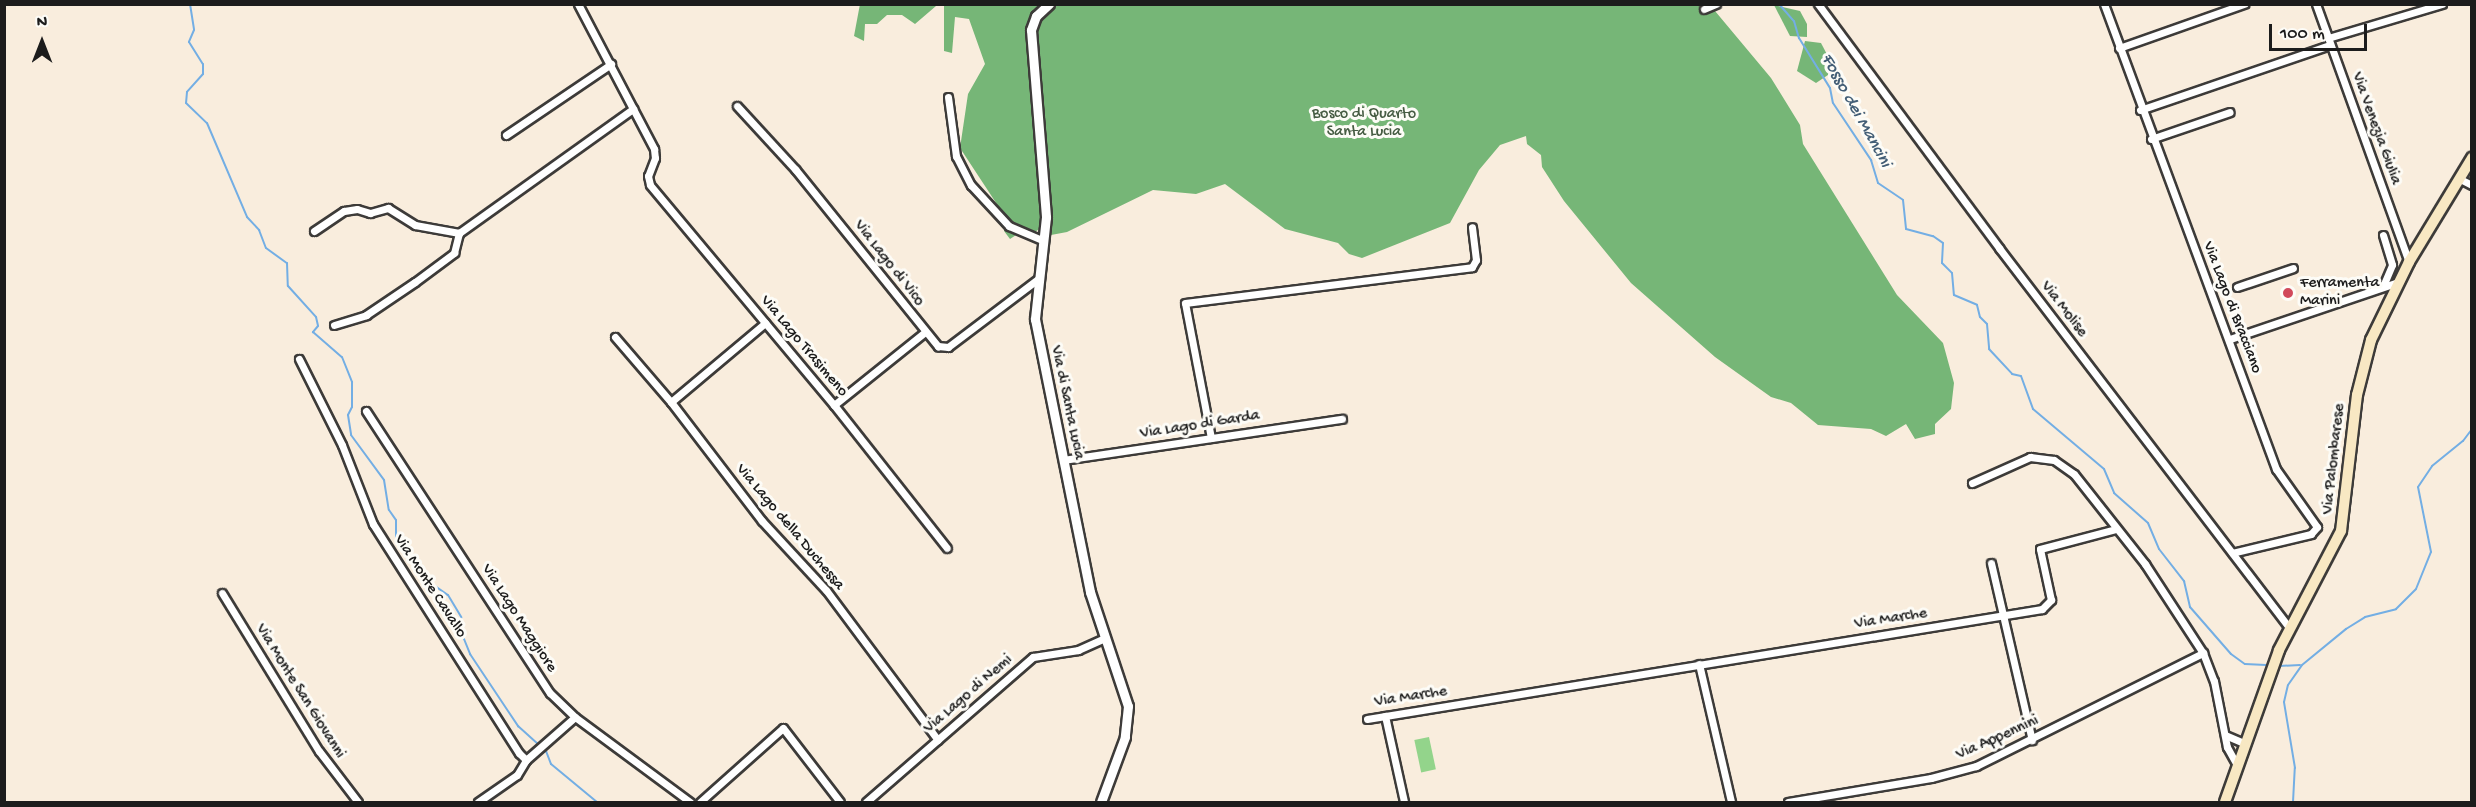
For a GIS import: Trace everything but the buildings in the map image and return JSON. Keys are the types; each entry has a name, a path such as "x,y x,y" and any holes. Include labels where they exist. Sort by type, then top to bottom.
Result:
{"main road":[{"name":"Via Palombarese","path":"2225,802 2244,743 2290,628 2341,531 2362,365 2398,282 2472,158"}],"street":[{"name":"Via Lago Trasimeno","path":"579,4 654,149 653,164 648,176 650,185 834,405 946,548"},
{"name":"Via di Santa Lucia","path":"1049,4 1033,21 1030,49 1046,217 1035,320 1089,587 1124,689 1129,716 1125,737 1101,802"},
{"path":"1704,9 1716,4"},
{"name":"Via Molise","path":"1818,4 1999,249 2290,628"},
{"name":"Via Lago di Bracciano","path":"2104,4 2140,110 2230,339 2279,475 2317,529 2311,534 2232,553"},
{"path":"2119,48 2244,4"},
{"name":"Via Venezia Giulia","path":"2316,4 2409,262"},
{"path":"2140,110 2442,4"},
{"path":"507,135 611,64"},
{"path":"948,97 956,156 971,185 1011,228 1044,241"},
{"name":"Via Lago di Vico","path":"737,106 795,169 938,346 948,347 1038,279"},
{"path":"334,325 366,315 415,282 453,253 459,233 633,109"},
{"path":"2151,139 2230,112"},
{"path":"2460,179 2472,185"},
{"path":"314,231 344,211 357,209 370,213 388,208 415,225 459,233"},
{"path":"1211,438 1185,303 1472,267 1476,260 1472,227"},
{"path":"2383,235 2392,265 2384,286"},
{"path":"2237,287 2293,268"},
{"path":"2230,339 2398,282"},
{"path":"671,402 765,323"},
{"path":"834,405 925,332"},
{"name":"Via Lago della Duchessa","path":"615,337 671,402 762,521 826,590 938,740"},
{"name":"Via Monte Cavallo","path":"299,359 342,445 373,524 526,760"},
{"name":"Via Lago Maggiore","path":"366,411 546,686 575,717 690,802"},
{"name":"Via Lago di Garda","path":"1063,460 1342,419"},
{"path":"1972,483 2021,459 2054,460 2078,477 2145,564 2203,653 2214,681 2225,735 2237,765"},
{"name":"Via Marche","path":"1367,719 2005,615 2050,605 2041,548 2116,529"},
{"path":"1991,563 2005,615 2032,740"},
{"name":"Via Monte San Giovanni","path":"222,593 319,751 358,802"},
{"name":"Via Lago di Nemi","path":"866,802 1033,657 1078,651 1105,639"},
{"name":"Via Appennini","path":"1788,802 1955,776 2032,740 2203,653"},
{"path":"1699,664 1731,802"},
{"path":"1385,716 1404,802"},
{"path":"478,802 518,774 526,760 575,717"},
{"path":"700,802 783,728 840,802"},
{"path":"2225,735 2244,743"}],"green space":[{"name":"Bosco di Quarto Santa Lucia","path":"860,4 1710,5 1771,78 1800,125 1803,144 1897,295 1943,343 1954,383 1951,409 1935,424 1935,434 1915,439 1906,424 1886,436 1871,429 1818,425 1791,403 1771,397 1715,357 1631,283 1564,201 1542,167 1541,155 1527,144 1526,136 1500,145 1479,170 1450,223 1362,258 1349,254 1338,243 1285,229 1225,184 1196,194 1153,190 1067,232 1051,235 1044,225 1034,233 1019,233 1010,239 1004,231 1006,218 960,148 968,94 985,64 969,19 955,17 952,53 944,51 944,6 936,6 915,24 902,15 887,15 877,24 865,24 864,41 854,36"},
{"path":"1774,5 1800,11 1807,24 1807,37 1790,36"},
{"path":"1805,41 1821,43 1832,64 1828,75 1816,83 1797,71"},
{"path":"1429,737 1436,769 1421,772 1414,740"}],"waterway":[{"path":"190,4 194,30 189,42 203,64 203,74 187,92 186,103 207,123 247,217 259,230 266,248 287,263 288,286 316,317 318,326 313,332 342,357 352,382 352,407 348,415 351,435 384,480 389,510 396,520 396,540 425,579 448,595 461,617 462,634 470,654 518,726 546,751 551,764 597,802"},
{"name":"Fosso dei Mancini","path":"1779,4 1794,21 1799,38 1830,88 1833,103 1871,160 1878,183 1903,200 1906,229 1933,236 1943,243 1942,263 1952,273 1954,295 1977,305 1980,317 1987,324 1989,349 2012,374 2021,376 2033,409 2104,469 2114,493 2148,523 2159,549 2184,581 2190,607 2231,654 2245,664 2266,665"},
{"path":"2293,802 2295,768 2284,702 2288,685 2302,665 2346,629 2365,617 2396,609 2416,589 2431,552 2418,487 2432,466 2463,441 2472,429"},
{"name":"Fosso dei Mancini","path":"2279,666 2300,665"}],"place":[{"name":"Ferramenta Marini","path":"2288,293"}]}
